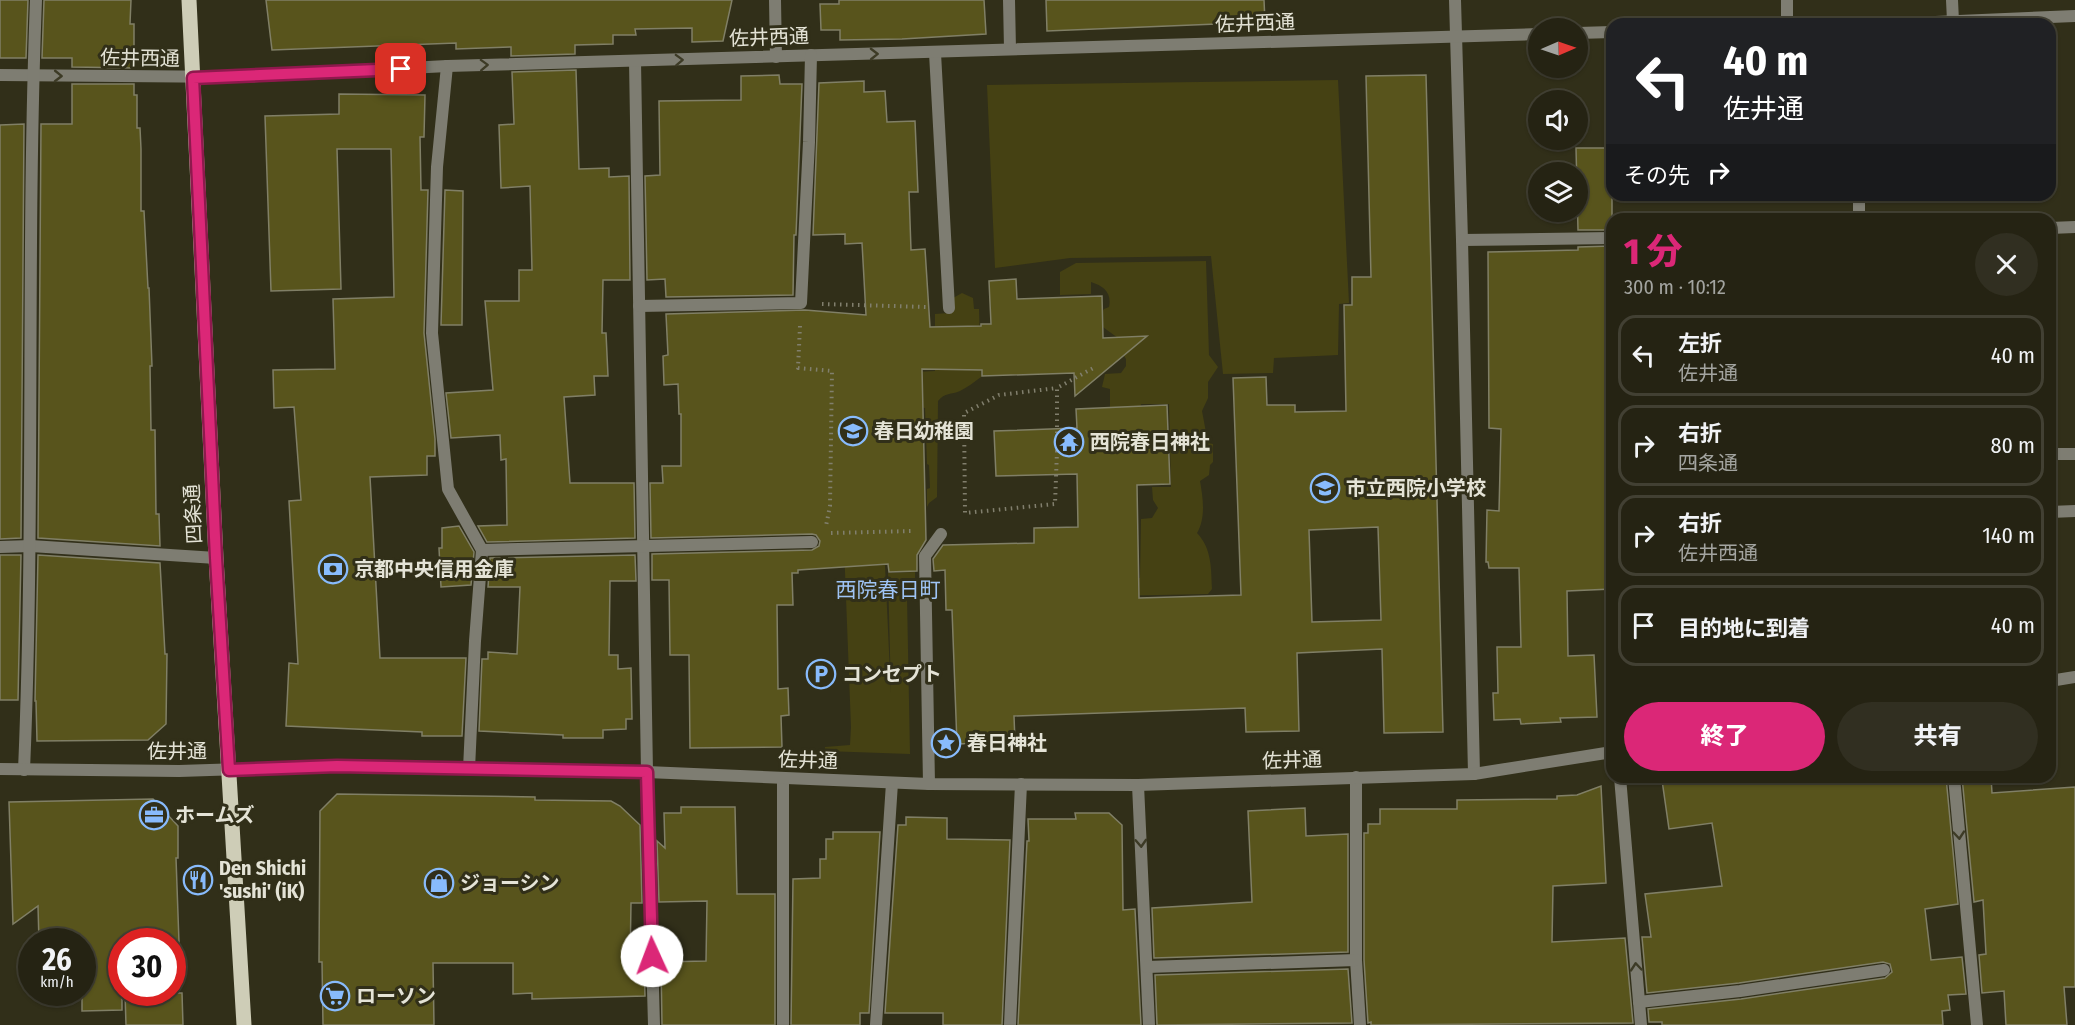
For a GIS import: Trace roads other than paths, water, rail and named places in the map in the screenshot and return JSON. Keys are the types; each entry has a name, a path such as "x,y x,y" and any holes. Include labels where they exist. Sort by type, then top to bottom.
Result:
{"main road":[{"name":"四条通","path":"189,0 216,558 244,1025"}],"street":[{"path":"24,770 31,546 33,76 36,0"},
{"path":"775,0 776,57"},
{"path":"1010,0 1010,49"},
{"path":"1455,0 1474,774"},
{"path":"1787,0 1787,18"},
{"path":"1952,0 1953,18"},
{"path":"2026,18 2075,16"},
{"path":"1588,33 1606,33"},
{"name":"佐井西通","path":"0,75 193,78 447,66 1528,34"},
{"path":"935,52 949,308"},
{"path":"639,306 801,303 811,55"},
{"path":"635,61 647,772 654,1025"},
{"path":"447,66 437,167 432,333 448,489 482,550 469,769"},
{"path":"2056,228 2075,227"},
{"path":"1462,240 1606,238"},
{"path":"2056,454 2075,454"},
{"path":"2056,512 2075,511"},
{"path":"929,784 925,556 938,538"},
{"path":"482,550 812,542"},
{"path":"0,547 31,546 216,558"},
{"path":"2056,680 2075,677"},
{"name":"佐井通","path":"0,769 229,770 337,766 647,772 929,784 1138,784 1474,774 1606,753"},
{"path":"1356,777 1356,960 1360,1025"},
{"path":"783,778 783,1025"},
{"path":"876,1025 892,783"},
{"path":"1621,783 1641,1025"},
{"path":"1955,783 1977,1025"},
{"path":"1010,1025 1021,784"},
{"path":"1138,784 1149,1025"},
{"path":"1147,967 1356,960"},
{"path":"1639,1002 1740,991 1884,970"}],"place":[{"name":"春日幼稚園","path":"853,431"},
{"name":"西院春日神社","path":"1069,442"},
{"name":"市立西院小学校","path":"1325,488"},
{"name":"京都中央信用金庫","path":"333,569"},
{"name":"コンセプト","path":"821,674"},
{"name":"春日神社","path":"946,743"},
{"name":"ホームズ","path":"154,815"},
{"name":"Den Shichi 'sushi' (iK)","path":"198,880"},
{"name":"ジョーシン","path":"439,883"},
{"name":"ローソン","path":"335,996"}],"district":[{"name":"西院春日町","path":"888,590"}]}
